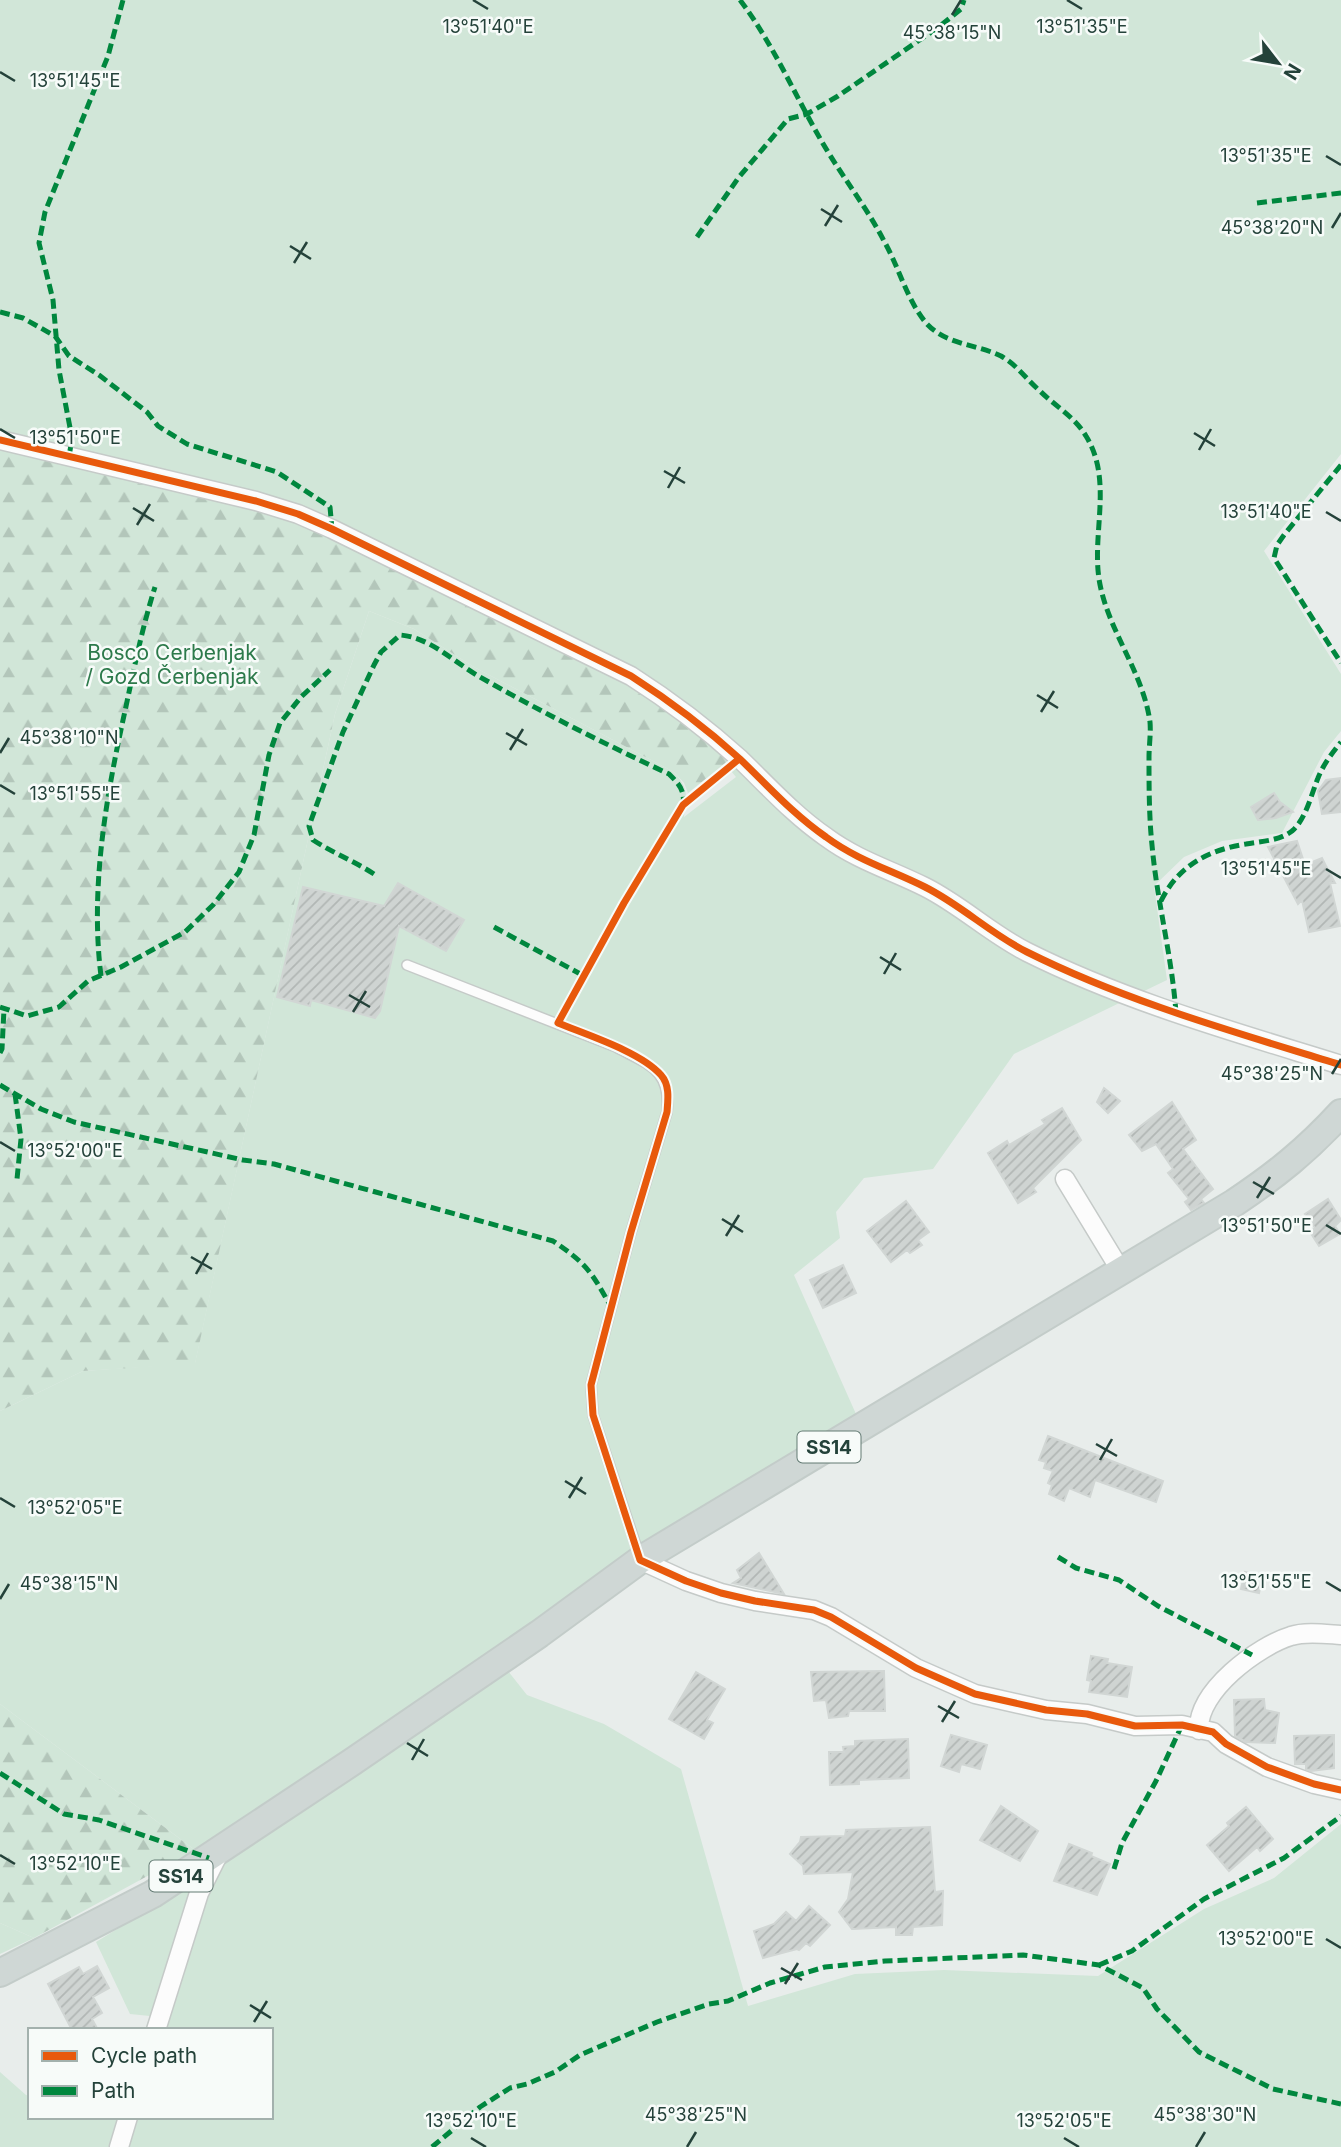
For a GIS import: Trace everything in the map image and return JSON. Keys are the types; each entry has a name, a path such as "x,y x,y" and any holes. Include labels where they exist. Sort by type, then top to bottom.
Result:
{"main road":[{"name":"SS14","path":"0,1973 153,1894 539,1634 640,1560 1207,1221 1284,1169 1341,1113"}],"street":[{"path":"0,440 179,481 298,514 631,676 679,708 739,759 797,816 855,857 927,888 1026,951 1121,993 1176,1013 1341,1065"},
{"path":"1065,1179 1121,1271"},
{"path":"640,1560 721,1593 814,1610 831,1617 916,1668 975,1694 1046,1710 1087,1714 1135,1726 1182,1725 1213,1732 1226,1744 1267,1767 1322,1787 1341,1790"},
{"path":"1199,1730 1202,1709 1210,1696 1252,1655 1294,1634 1341,1635"},
{"path":"157,2028 199,1893 220,1851"},
{"path":"119,2147 127,2119"}],"lane":[{"path":"407,965 616,1047 648,1064 663,1076 669,1094 667,1112 631,1232 591,1385 593,1415 640,1560"}],"green space":[{"path":"0,0 1341,0 1341,454 1264,551 1341,674 1341,731 1324,752 1282,833 1222,841 1184,857 1154,886 1167,980 1014,1054 933,1169 864,1178 836,1212 840,1238 794,1275 856,1414 623,1556 492,1651 195,1850 0,1704 0,1411 83,1371 195,1363 335,714 369,611 414,629 474,667 674,772 685,788 684,817 736,777 731,771 747,754 695,709 631,667 333,519 296,505 0,433"},
{"name":"Bosco Cerbenjak / Gozd Čerbenjak","path":"0,448 248,505 296,520 576,653 653,698 729,760 688,793 684,783 674,772 474,667 414,629 369,611 335,714 195,1364 83,1371 0,1411"},
{"path":"508,1671 527,1695 604,1724 681,1769 748,2006 855,1974 944,1970 1098,1976 1204,1909 1274,1878 1341,1824 1341,2147 0,2147 0,2072 28,2096 28,2119 273,2119 273,2028 146,2028 150,2016 130,2014 96,1942 223,1864"},
{"path":"0,1704 195,1850 34,1938 0,1923"},
{"path":"0,1923 34,1938 0,1954"}],"building":[{"path":"1341,778 1341,812 1322,814 1318,791 1326,780"},
{"path":"1274,793 1280,802 1293,812 1258,820 1251,807"},
{"path":"1297,841 1305,865 1322,858 1335,883 1330,883 1340,926 1309,932 1302,900 1298,904 1268,847"},
{"path":"398,883 464,920 446,951 399,926 380,1011 375,1018 311,1000 310,1006 277,997 303,887 384,906"},
{"path":"1104,1088 1120,1101 1108,1113 1097,1102"},
{"path":"1172,1102 1196,1140 1183,1149 1213,1189 1201,1199 1204,1203 1191,1210 1185,1202 1189,1199 1168,1173 1173,1169 1156,1144 1142,1151 1129,1135"},
{"path":"1062,1108 1081,1140 1033,1188 1036,1192 1018,1203 988,1153 1007,1141 1009,1145 1045,1124 1042,1120"},
{"path":"1328,1199 1341,1220 1335,1226 1340,1234 1319,1246 1310,1232 1315,1228 1305,1214"},
{"path":"906,1201 929,1232 918,1240 922,1245 910,1253 907,1250 891,1262 867,1231"},
{"path":"843,1265 856,1293 823,1308 810,1280"},
{"path":"1048,1436 1163,1481 1156,1502 1095,1480 1090,1497 1069,1488 1064,1501 1049,1494 1052,1485 1048,1483 1053,1471 1044,1468 1046,1462 1039,1460"},
{"path":"759,1553 784,1594 733,1583 741,1578 737,1570"},
{"path":"1245,1572 1263,1576 1259,1593 1241,1589"},
{"path":"1091,1656 1108,1659 1107,1663 1132,1667 1127,1697 1089,1692 1091,1681 1087,1680"},
{"path":"884,1671 885,1711 849,1711 848,1716 829,1718 826,1700 814,1701 811,1672"},
{"path":"696,1672 725,1689 707,1720 713,1723 704,1739 669,1719"},
{"path":"1264,1699 1265,1710 1279,1713 1275,1743 1246,1742 1235,1736 1234,1700"},
{"path":"951,1735 987,1745 980,1769 961,1764 959,1772 941,1766"},
{"path":"1334,1735 1334,1768 1311,1771 1306,1769 1306,1764 1295,1764 1294,1736"},
{"path":"908,1739 909,1778 859,1780 859,1784 830,1785 829,1752 844,1752 843,1747 855,1746 855,1741"},
{"path":"1001,1806 1038,1831 1020,1861 980,1840"},
{"path":"1246,1807 1273,1839 1260,1851 1257,1847 1229,1871 1207,1845"},
{"path":"930,1827 935,1892 943,1891 942,1925 913,1927 912,1935 896,1935 896,1927 852,1929 839,1912 848,1899 853,1872 804,1874 803,1866 790,1854 801,1837 845,1836 846,1830"},
{"path":"1069,1844 1110,1864 1097,1895 1054,1881"},
{"path":"809,1906 830,1925 810,1946 806,1943 799,1950 763,1958 754,1931 774,1924 786,1912 796,1921"},
{"path":"97,1966 109,1988 93,1997 102,2013 92,2019 97,2028 71,2028 48,1984 79,1967 83,1974"}],"marked path":[{"path":"69,457 72,438 59,370 53,300 39,243 45,212 108,56 123,0"},
{"path":"740,0 774,53 825,147 877,229 914,305 927,324 943,336 1007,360 1076,423 1094,453 1100,488 1099,579 1109,616 1140,685 1150,722 1151,834 1176,1013"},
{"path":"697,237 739,177 788,119 807,114 838,96 940,26 961,9 964,0"},
{"path":"1257,203 1341,193"},
{"path":"0,312 23,318 55,336 69,356 147,412 158,426 187,444 277,472 330,507 332,529"},
{"path":"1341,465 1284,535 1277,545 1274,558 1341,663"},
{"path":"101,976 97,910 106,809 135,664 155,587"},
{"path":"374,874 313,840 309,826 343,732 374,665 381,652 400,635 432,645 526,703 669,774 680,788 683,805"},
{"path":"0,1007 27,1016 59,1007 88,981 121,967 185,932 213,905 239,872 254,835 269,755 280,723 301,697 330,670"},
{"path":"1161,901 1176,878 1207,855 1232,847 1276,839 1292,831 1305,813 1322,768 1341,742"},
{"path":"494,927 584,976"},
{"path":"0,1053 4,1009"},
{"path":"0,1085 41,1109 74,1122 243,1160 274,1164 553,1241 587,1269 611,1307"},
{"path":"15,1094 21,1139 17,1179"},
{"path":"1058,1557 1076,1568 1119,1580 1158,1606 1252,1655"},
{"path":"1114,1869 1122,1843 1156,1781 1182,1725"},
{"path":"0,1773 64,1814 99,1820 209,1858"},
{"path":"1099,1965 1132,1951 1204,1899 1284,1858 1341,1816"},
{"path":"432,2147 480,2107 510,2088 555,2072 580,2055 657,2022 709,2004 728,2001 770,1983 825,1967 885,1961 1023,1955 1099,1965 1143,1988 1157,2009 1199,2052 1273,2089 1341,2104"}],"cycle path":[{"path":"0,440 256,501 298,514 332,529 631,676 714,736 792,810 826,837 862,858 938,894 1027,952 1142,1001 1341,1065"},
{"path":"739,759 683,805 624,903 558,1023 641,1059 661,1075 667,1088 667,1112 631,1232 591,1385 593,1415 640,1560 721,1593 814,1610 831,1617 916,1668 975,1694 1046,1710 1087,1714 1135,1726 1182,1725 1213,1732 1226,1744 1267,1767 1314,1784 1341,1790"}]}
